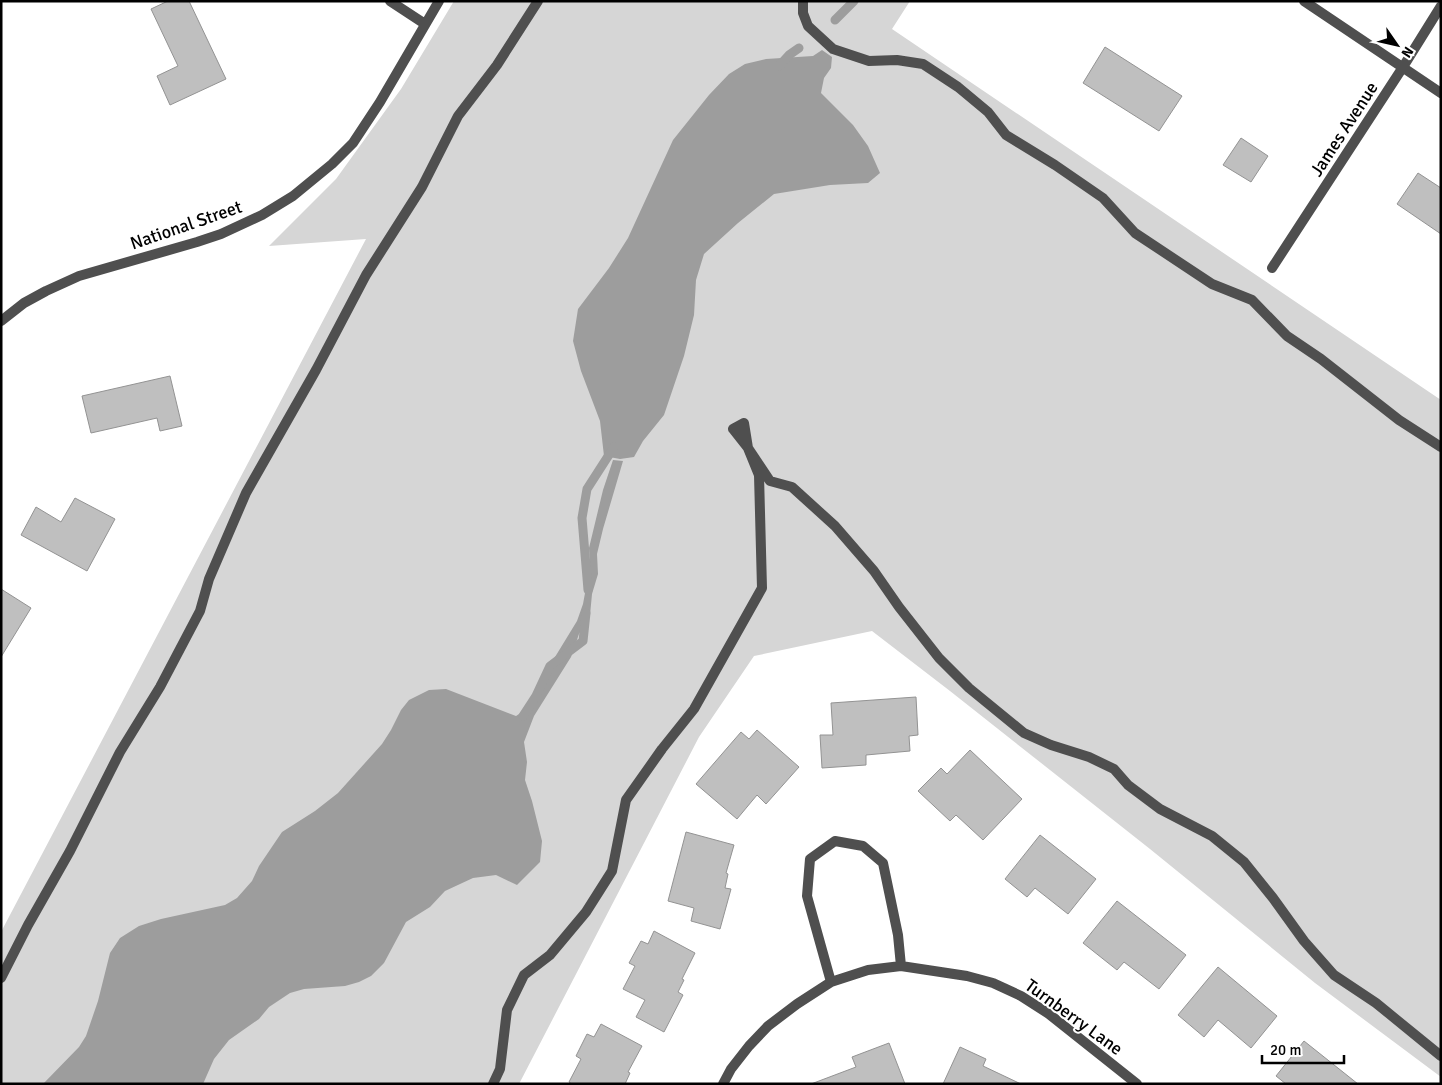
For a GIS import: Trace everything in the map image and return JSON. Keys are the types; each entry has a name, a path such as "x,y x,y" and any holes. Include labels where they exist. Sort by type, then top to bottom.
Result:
{"street":[{"path":"390,1 425,24"},
{"name":"National Street","path":"1,321 24,303 79,276 221,234 262,215 293,196 332,164 353,143 380,102 439,1"},
{"path":"1,978 28,925 70,851 120,752 160,686 200,611 209,579 246,493 366,275 422,187 458,116 497,64 538,1"},
{"path":"803,1 803,13 808,26 833,49 869,61 897,60 923,64 958,86 988,112 1006,135 1055,165 1103,198 1135,233 1212,284 1252,300 1287,336 1399,420 1441,447"},
{"path":"1304,1 1441,93"},
{"name":"James Avenue","path":"1272,268 1441,6"},
{"path":"493,1084 500,1069 507,1010 524,975 550,955 580,920 612,871 626,800 662,748 694,708 762,588 759,475 748,448 770,481 792,487 835,526 874,571 899,607 939,658 969,688 1024,733 1051,745 1089,757 1114,769 1128,785 1160,809 1212,836 1244,862 1304,941 1334,975 1376,1003 1441,1056"},
{"path":"831,982 807,896 810,858 836,842 863,846 883,863 898,935 901,966"},
{"name":"Turnberry Lane","path":"723,1084 731,1069 768,1026 797,1004 831,982 868,970 901,966 967,976 993,983 1021,996 1049,1014 1138,1084"}],"shaded area":[{"path":"454,1 910,1 892,29 1441,400 1441,1077 1315,983 1150,849 872,631 754,656 699,737 519,1084 1,1084 1,932 366,239 269,246 336,179 401,89"},
{"path":"822,50 832,57 831,68 824,78 821,93 853,125 868,146 880,173 868,183 830,185 774,194 704,254 696,280 694,315 684,356 664,415 643,441 634,457 620,459 604,456 600,421 581,371 573,341 578,309 609,268 628,238 673,140 709,95 729,74 745,64 766,59 813,56"},
{"path":"613,460 623,461 597,554 598,574 592,594 590,615 579,634 571,657 534,716 524,742 527,762 525,780 542,841 540,862 517,885 496,875 473,878 445,891 430,907 406,922 384,963 371,976 345,986 304,989 290,993 269,1007 259,1019 229,1040 214,1059 203,1084 43,1084 79,1047 86,1036 98,1001 110,953 120,938 139,926 161,919 225,905 237,898 252,881 259,866 282,832 315,811 338,793 382,744 401,710 409,700 429,690 446,689 516,716 533,705 555,657 577,621 583,604 590,566 589,548 603,490"}],"building":[{"path":"168,1 189,1 226,79 170,105 157,76 178,66 151,9"},
{"path":"1105,47 1182,96 1159,131 1083,83"},
{"path":"1241,138 1268,156 1251,182 1223,165"},
{"path":"1418,173 1441,188 1441,234 1397,204"},
{"path":"170,376 182,426 160,431 157,418 91,433 82,396"},
{"path":"75,498 115,519 87,571 21,535 36,507 61,522"},
{"path":"1,589 31,608 1,657"},
{"path":"916,697 918,735 909,736 910,751 866,755 866,765 822,768 820,735 833,735 831,703"},
{"path":"757,730 799,767 766,804 757,795 737,819 696,784 741,732 749,739"},
{"path":"970,750 1022,799 983,840 956,815 950,821 918,791 941,768 947,774"},
{"path":"686,832 734,845 726,873 728,874 725,888 731,889 720,929 691,921 694,908 668,901"},
{"path":"1040,835 1096,879 1068,914 1035,888 1027,897 1005,879"},
{"path":"1117,901 1186,955 1159,989 1124,962 1117,970 1083,943"},
{"path":"654,931 695,953 682,979 684,980 678,992 683,995 664,1032 636,1017 645,1000 623,989 635,966 629,963 641,941 648,944"},
{"path":"1218,967 1277,1016 1251,1048 1218,1020 1204,1037 1178,1015"},
{"path":"601,1024 642,1046 628,1072 630,1073 625,1084 572,1084 569,1082 581,1059 576,1056 587,1034 594,1037"},
{"path":"1304,1041 1358,1084 1286,1084 1276,1076"},
{"path":"889,1043 905,1084 811,1084 856,1067 852,1057"},
{"path":"960,1047 986,1059 983,1066 1021,1084 943,1084"}],"waterway":[{"path":"835,20 854,1"},
{"path":"779,66 799,48"},
{"path":"588,590 582,518 587,489 614,447"},
{"path":"523,716 536,696 550,666 583,641 586,613"}]}
